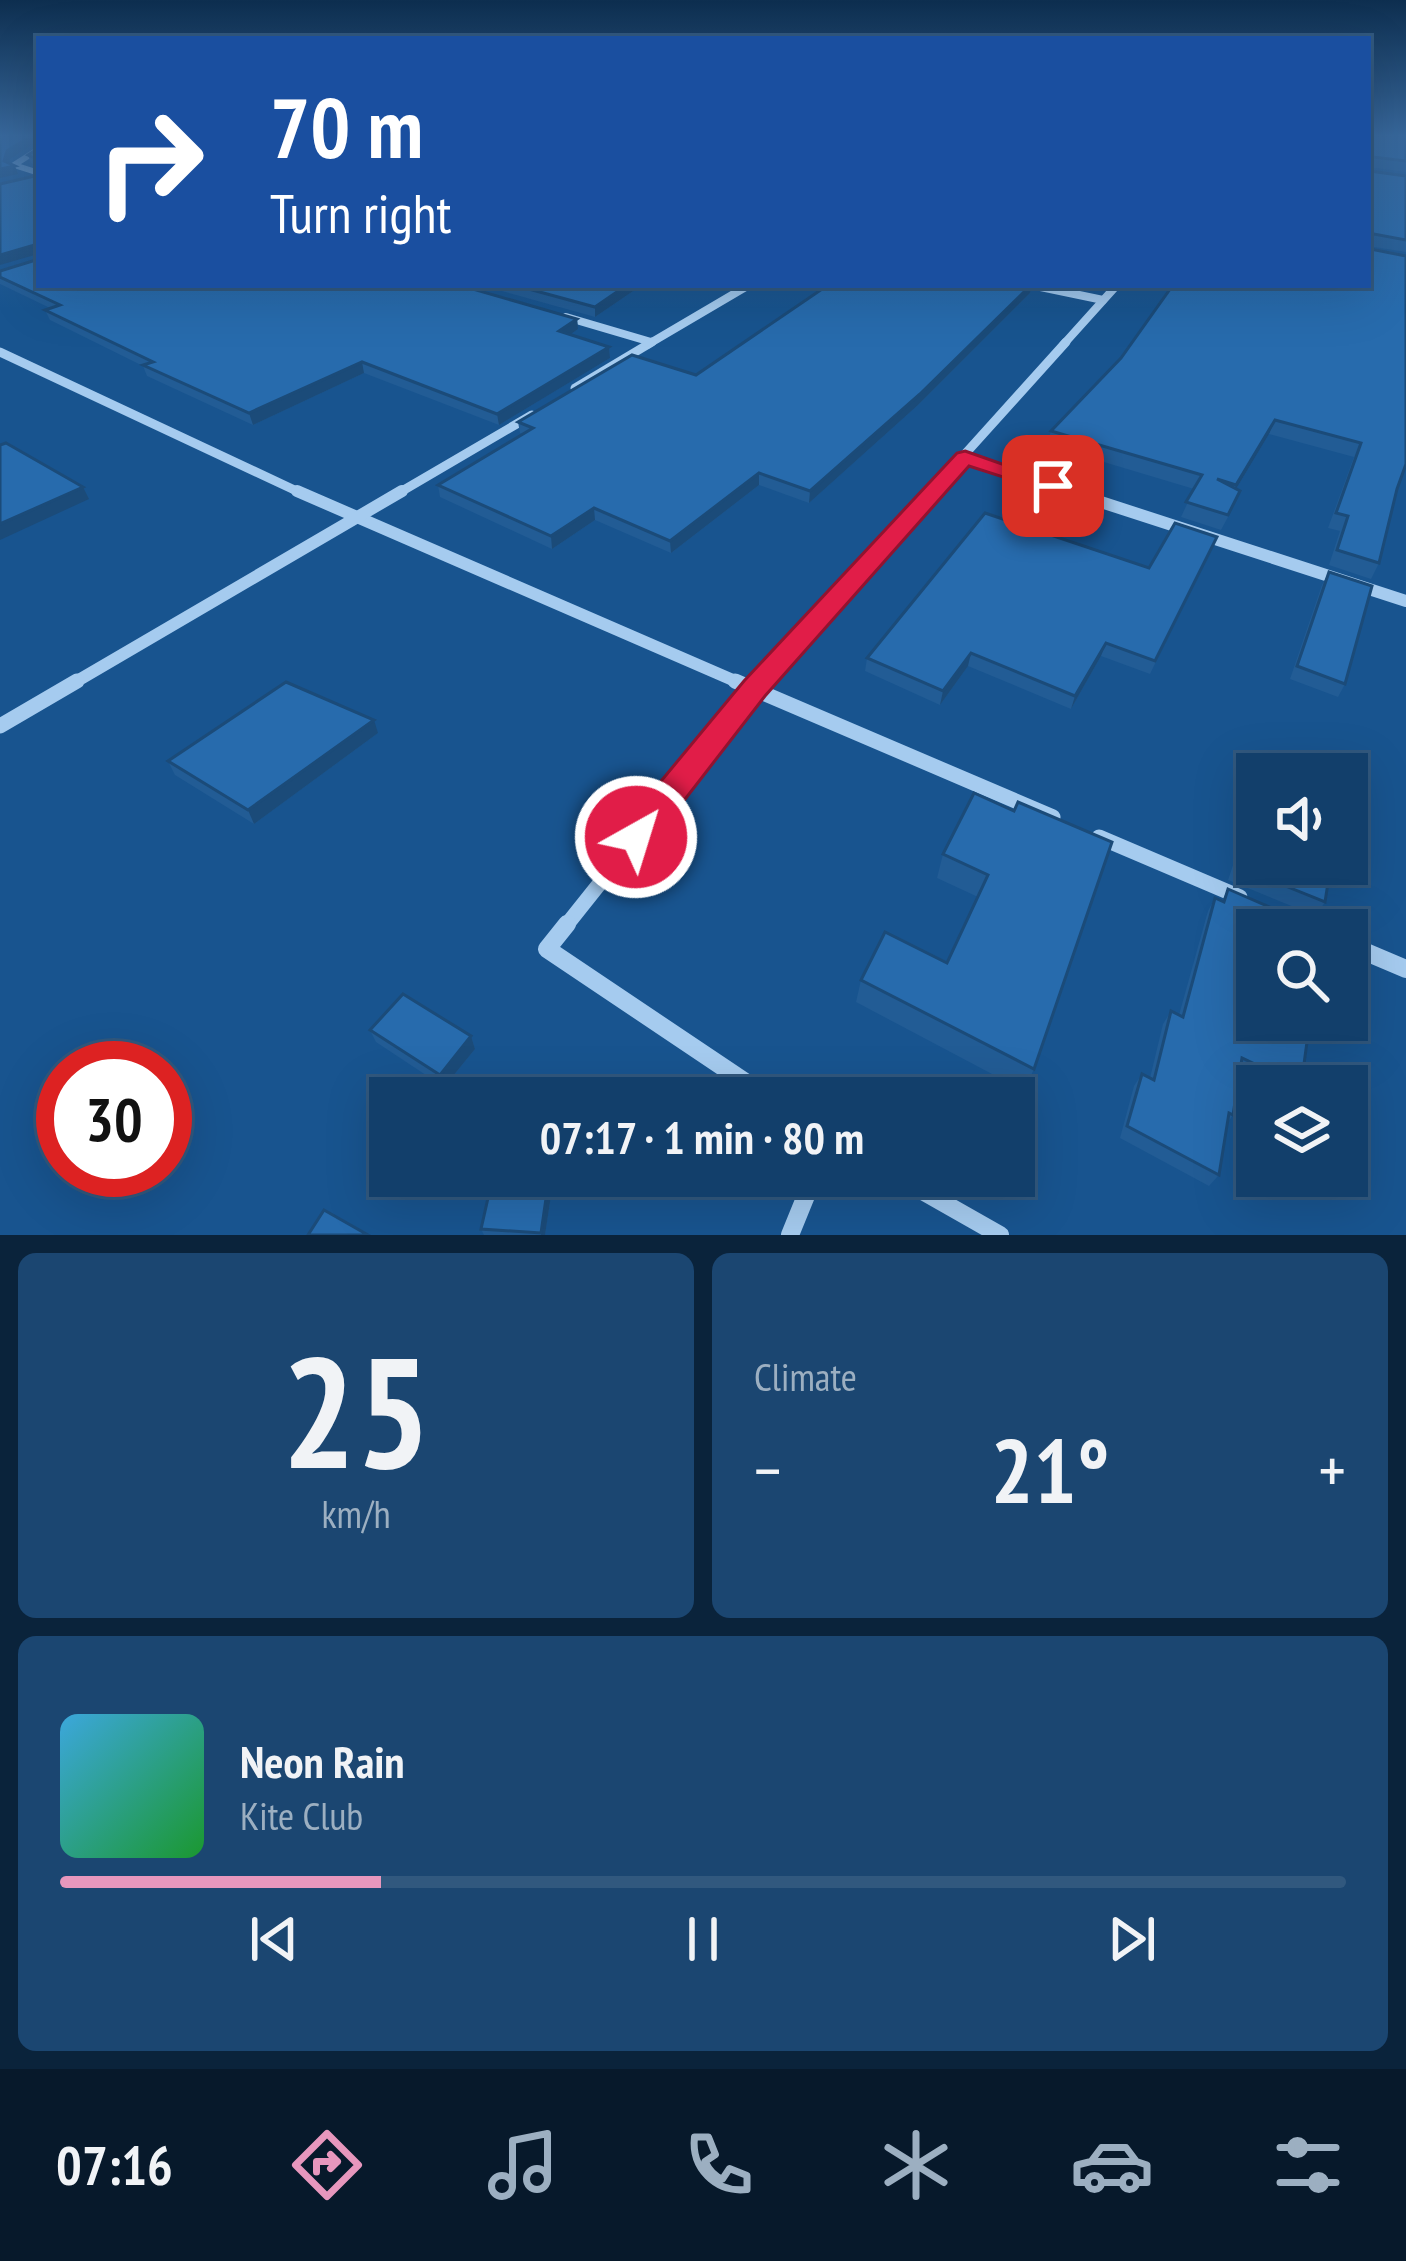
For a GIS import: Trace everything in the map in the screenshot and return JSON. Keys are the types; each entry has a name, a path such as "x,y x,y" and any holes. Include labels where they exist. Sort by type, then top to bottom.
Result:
{"street":[{"path":"573,390 744,288"},
{"path":"1045,288 1103,300"},
{"path":"738,1077 547,949 754,688 1114,288"},
{"path":"565,317 651,342"},
{"path":"0,352 359,520 1058,819"},
{"path":"0,726 359,520 534,413"},
{"path":"965,458 1406,600"},
{"path":"1080,829 1254,903"},
{"path":"1368,953 1406,969"},
{"path":"790,1235 805,1197"},
{"path":"933,1197 1000,1235"}],"building":[{"path":"0,194 36,194 36,246 0,255"},
{"path":"1371,194 1406,194 1406,240 1374,234"},
{"path":"1371,249 1406,256 1406,464 1379,563 1337,550 1348,516 1336,513 1361,443 1275,420 1236,485 1217,479 1240,491 1228,515 1186,502 1202,475 1051,431 1121,358 1171,288 1371,288"},
{"path":"36,260 36,288 469,288 577,319 559,331 609,347 497,414 362,362 249,413 143,365 153,362 45,310 60,305 0,277 0,271"},
{"path":"525,288 623,288 595,307"},
{"path":"824,288 1028,288 920,394 810,491 759,473 670,541 594,508 551,536 438,485 533,428 518,422 632,355 696,375"},
{"path":"6,443 83,487 0,524 0,445"},
{"path":"985,513 1149,568 1175,523 1217,537 1155,661 1106,643 1075,696 971,653 943,691 867,658"},
{"path":"1329,572 1372,586 1345,684 1297,666"},
{"path":"286,682 374,720 248,810 168,761"},
{"path":"974,793 1014,811 1018,802 1112,842 1034,1069 861,980 885,932 947,963 988,875 943,854"},
{"path":"1283,885 1328,885 1325,902"},
{"path":"1228,889 1274,909 1236,909 1236,1041 1307,1041 1304,1065 1257,1065 1242,1058 1241,1065 1236,1065 1236,1096 1219,1175 1127,1126 1142,1074 1154,1080 1171,1011 1183,1017 1215,898 1224,902"},
{"path":"403,994 471,1036 440,1075 370,1030"},
{"path":"488,1197 546,1197 541,1233 481,1229"},
{"path":"324,1210 368,1235 308,1235"}],"route":[{"path":"636,837 754,688 965,458 1053,486"}]}
